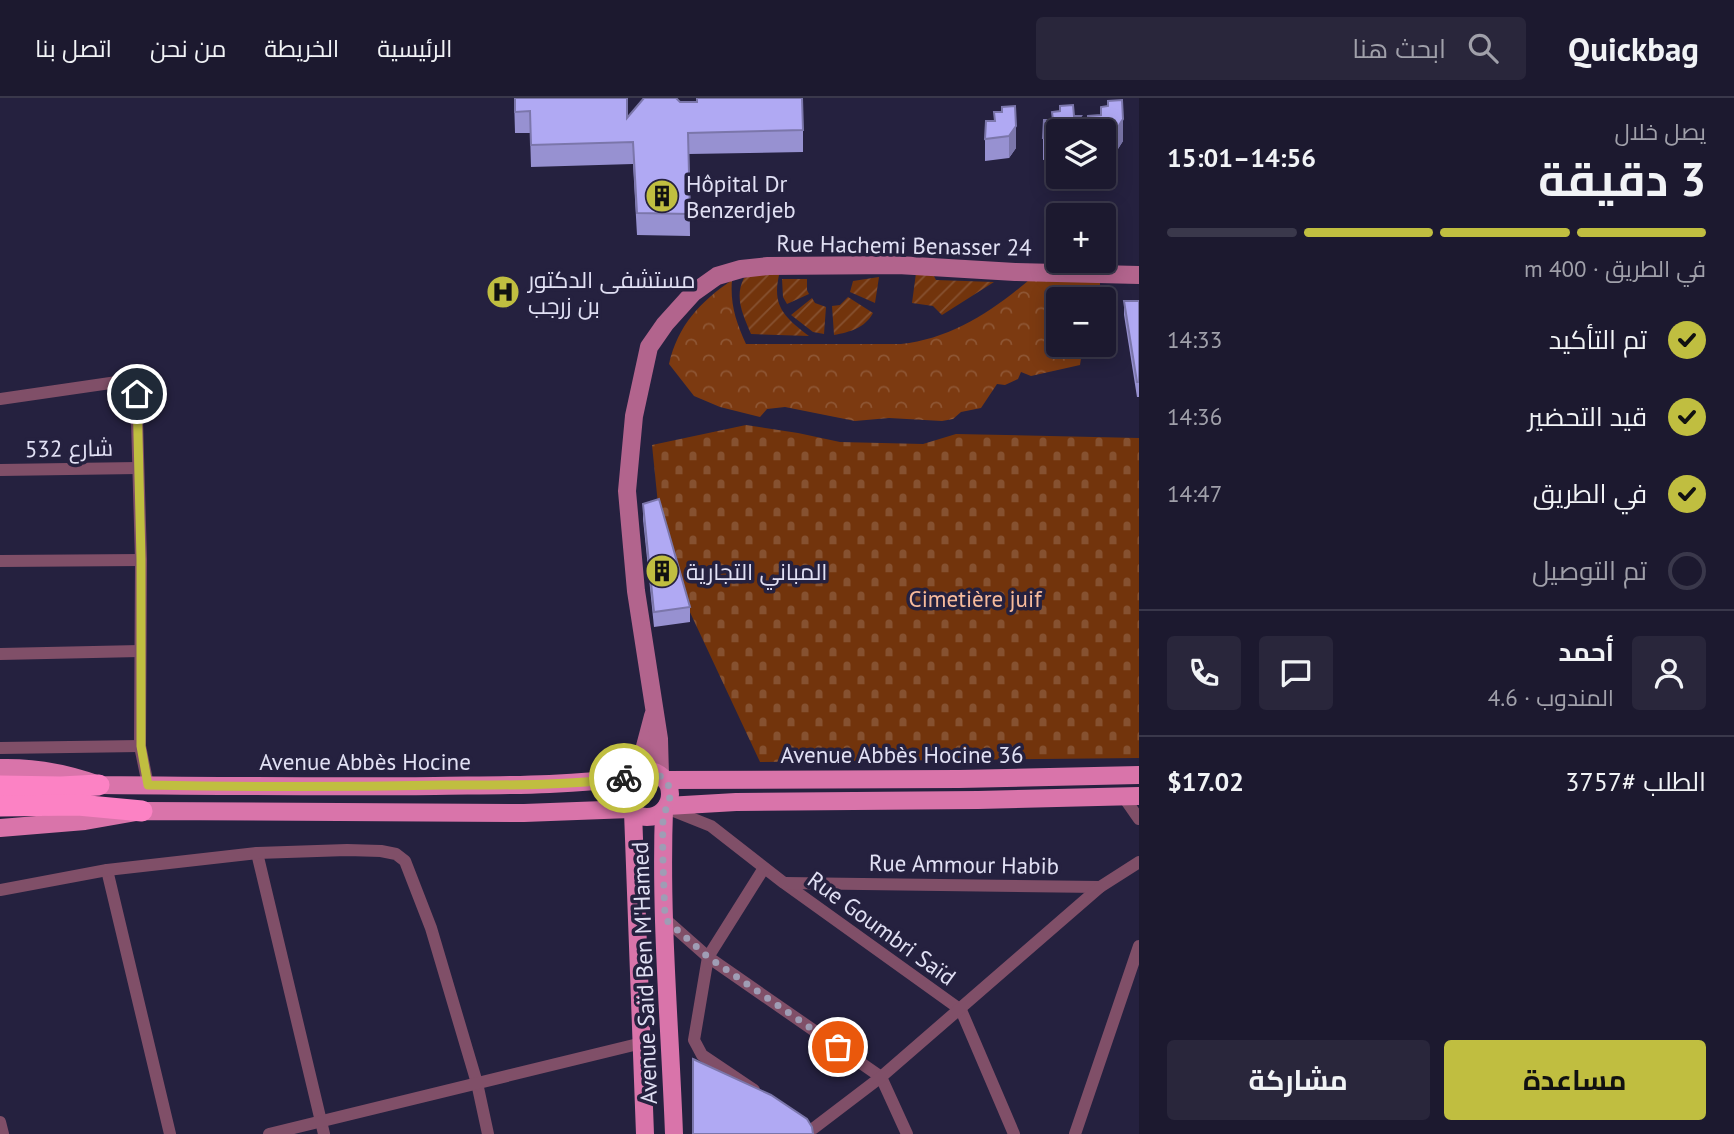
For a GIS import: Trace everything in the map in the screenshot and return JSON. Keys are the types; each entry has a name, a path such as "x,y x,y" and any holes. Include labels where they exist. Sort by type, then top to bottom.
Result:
{"highway":[{"path":"0,786 61,788 99,785"},
{"path":"0,806 78,805 142,811"}],"main road":[{"name":"Rue Hachemi Benasser 24","path":"662,777 659,739 636,592 627,491 634,416 649,347 664,324 693,293 717,276 741,269 768,266 898,265 1015,272 1139,275"},
{"path":"632,811 624,797 627,783 635,775 654,713"},
{"name":"Avenue Abbès Hocine","path":"0,768 64,773 99,785 323,787 543,784 585,783 635,775"},
{"path":"0,828 85,821 142,811 632,811 649,817 666,808 670,793 662,777 653,772 635,775"},
{"name":"Avenue Abbès Hocine 36","path":"662,777 959,779 1139,775"},
{"name":"Avenue Abbès Hocine 36","path":"666,808 736,802 1131,796"},
{"name":"Avenue Saïd Ben M'Hamed","path":"666,808 665,981 671,1041 674,1134"},
{"name":"Avenue Saïd Ben M'Hamed","path":"632,811 645,1134"}],"street":[{"path":"0,398 124,381 136,385 141,559 142,752 148,785"},
{"name":"532 شارع","path":"0,470 138,468"},
{"path":"0,561 141,559"},
{"path":"0,654 140,651"},
{"path":"0,748 142,752"},
{"path":"1131,796 1139,819"},
{"name":"Rue Goumbri Saïd","path":"666,808 711,826 784,883 961,1010 1014,1134"},
{"path":"257,853 322,1128"},
{"path":"0,890 107,870 257,853 396,853 405,861 431,928 477,1083 488,1134"},
{"path":"811,1128 881,1077 1100,887 1139,862"},
{"path":"764,868 708,957 694,1040 702,1055 768,1099"},
{"path":"107,870 170,1134"},
{"name":"Rue Ammour Habib","path":"784,883 1100,887"},
{"path":"665,919 708,957 881,1077 907,1134"},
{"path":"1076,1134 1139,946"},
{"path":"671,1041 694,1040"},
{"path":"269,1134 322,1128 477,1083 642,1043"},
{"path":"0,1122 4,1134"}],"green space":[{"path":"766,271 780,271 777,293 781,309 809,336 751,334 741,306 741,285 744,278"},
{"path":"916,273 933,274 936,280 994,282 942,315 933,306 912,303"},
{"path":"1036,274 1100,282 1100,287 1046,287 1046,357 1081,357 1080,365 1031,376 1021,372 1018,379 1005,385 997,384 981,408 961,412 953,419 942,421 889,418 855,421 785,407 767,409 760,417 720,407 694,396 669,364 684,326 700,306 732,280 734,313 746,344 901,344 920,341 956,329 1006,299"},
{"path":"879,277 875,303 850,292 853,281"},
{"path":"782,279 807,279 809,294 787,304 783,297"},
{"path":"848,297 873,313 861,326 834,335 832,306 840,305"},
{"path":"812,298 815,303 826,307 824,334 813,332 791,315"},
{"name":"Cimetière juif","path":"746,425 840,442 923,444 956,434 1139,438 1139,758 760,762 688,608 659,514 652,445"}],"building":[{"path":"515,98 627,98 627,118 644,98 676,98 680,102 697,102 697,98 802,98 803,130 688,133 690,214 637,213 633,142 531,145 530,111 515,112"},
{"path":"1122,100 1123,119 1116,130 1116,119 1088,119 1088,116 1101,115 1101,107 1108,106 1108,101"},
{"path":"1073,105 1074,116 1081,116 1079,119 1053,119 1052,112 1060,111 1060,106"},
{"path":"1015,106 1016,126 1009,136 985,139 986,121 995,121 994,112 1002,112 1002,107"},
{"path":"1044,120 1046,138 1043,138"},
{"path":"1124,301 1139,301 1139,382 1137,382"},
{"name":"المباني التجارية","path":"659,499 690,607 654,612 643,504"},
{"path":"693,1059 771,1095 807,1119 813,1134 693,1134"}],"way so far":[{"path":"624,778 631,778 645,771 653,772 660,775 669,786 670,800 664,810 663,828 665,919 708,957 838,1047"}],"place":[{"name":"Hôpital Dr Benzerdjeb","path":"662,196"},
{"name":"مستشفى الدكتور بن زرجب","path":"503,292"},
{"name":"المباني التجارية","path":"662,571"}],"route":[{"path":"137,394 141,559 141,746 148,785 323,787 543,784 585,783 624,778"}]}
